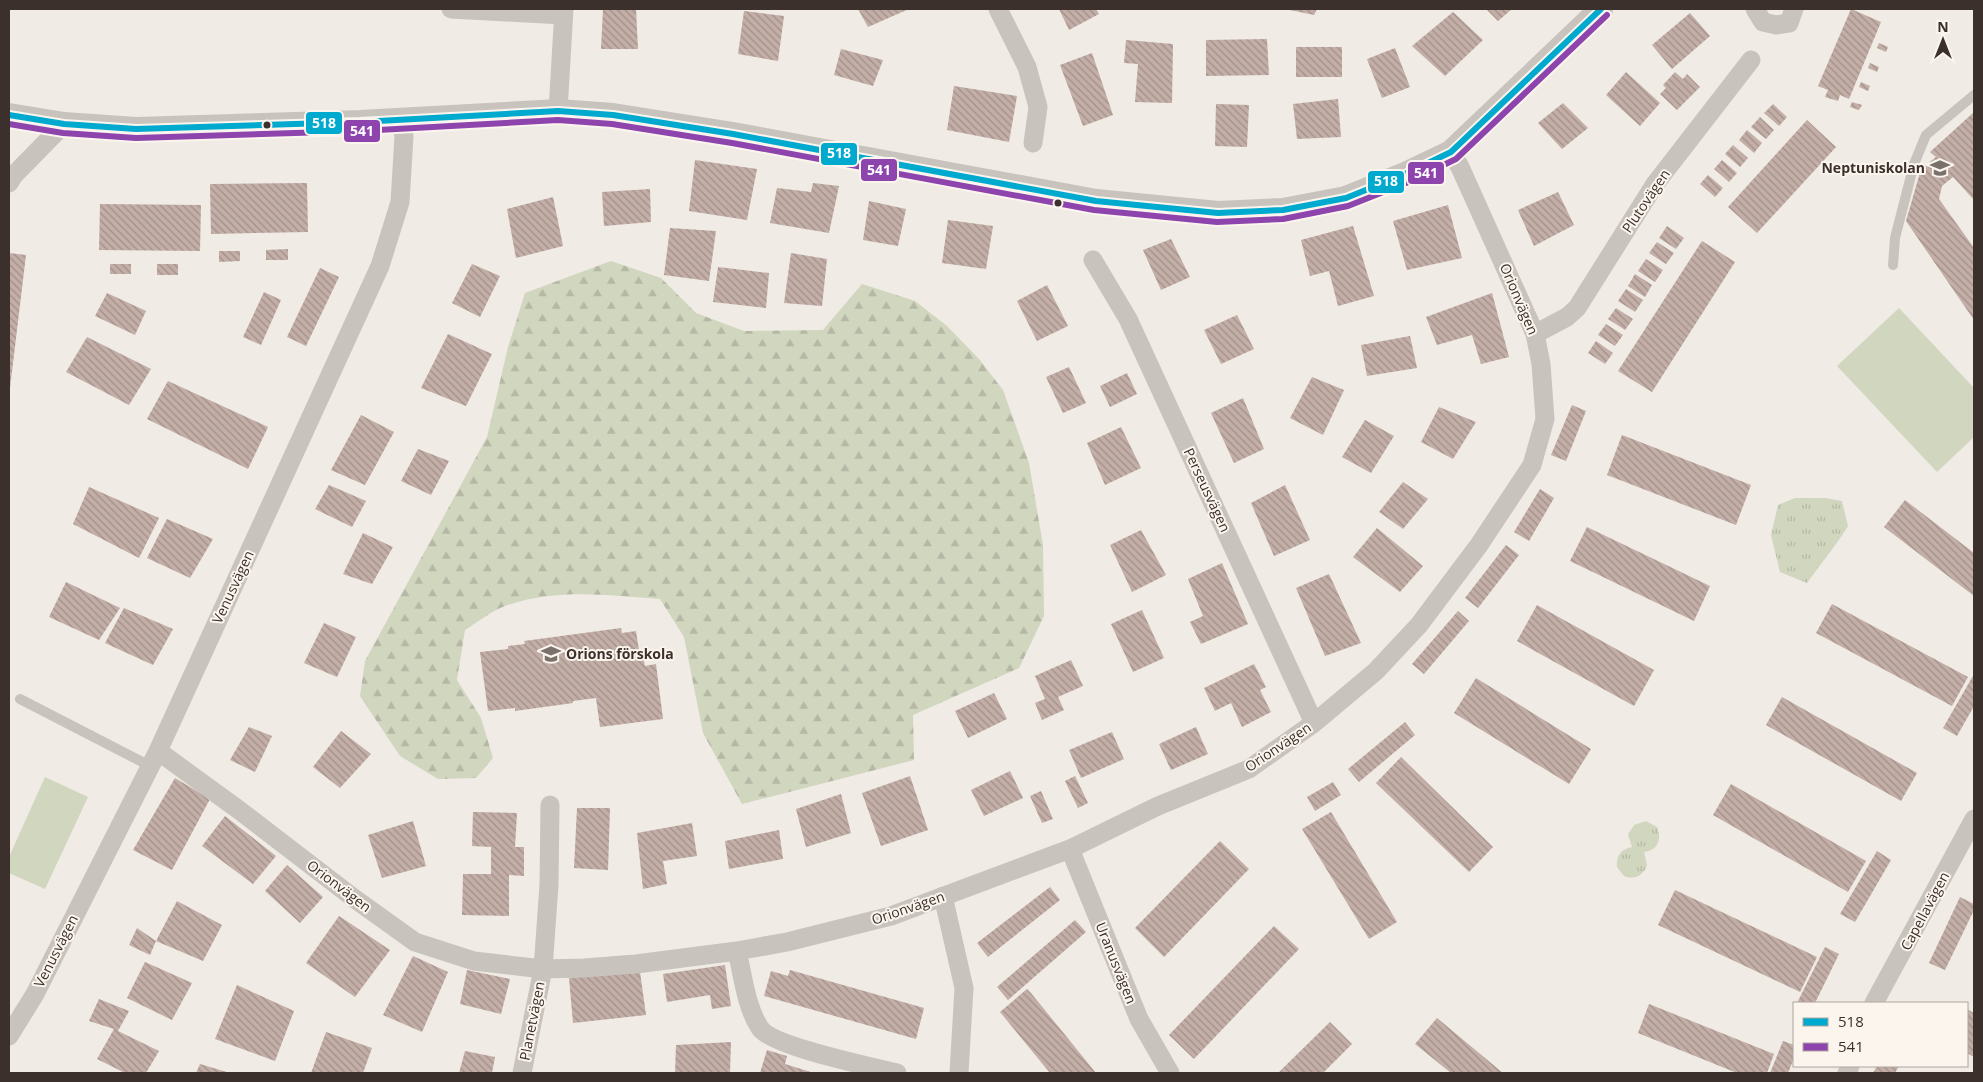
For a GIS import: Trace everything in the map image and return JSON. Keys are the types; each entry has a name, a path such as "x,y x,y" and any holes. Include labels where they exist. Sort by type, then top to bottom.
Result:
{"street":[{"path":"453,9 563,12 558,112"},
{"path":"998,9 1027,67 1038,107 1033,142"},
{"path":"9,115 64,124 136,129 400,120 558,112 613,114 1096,200 1218,213 1283,210 1346,198 1403,175 1451,152 1601,9"},
{"path":"1755,9 1763,22 1776,25 1789,23 1794,9"},
{"name":"Plutovägen","path":"1535,334 1567,317 1577,308 1655,184 1751,60"},
{"name":"Venusvägen","path":"9,1036 35,994 154,759 380,266 400,202 404,136 400,120"},
{"path":"9,183 14,175 64,124"},
{"name":"Orionvägen","path":"154,759 239,810 355,899 415,942 474,961 543,970 636,964 738,952 891,916 1070,849 1158,806 1249,769 1314,723 1376,671 1419,625 1479,545 1532,465 1545,418 1541,364 1535,334 1460,167 1451,152"},
{"name":"Perseusvägen","path":"1093,260 1128,319 1314,723"},
{"path":"543,970 550,805"},
{"name":"Capellavägen","path":"1875,1002 1973,825"},
{"name":"Uranusvägen","path":"1070,849 1139,1019 1170,1073"},
{"path":"943,896 964,988 959,1073"},
{"path":"738,952 752,1010 761,1030 780,1042 896,1073"},
{"name":"Planetvägen","path":"522,1073 543,970"}],"lane":[{"path":"1893,265 1894,238 1914,164 1926,135 1974,95"},
{"path":"20,699 154,759"}],"green space":[{"path":"611,261 661,278 696,313 744,331 823,330 862,284 915,301 947,326 979,359 1003,390 1029,463 1043,545 1044,616 1019,668 913,715 914,760 742,804 703,733 684,637 660,599 582,594 524,600 500,608 465,630 457,680 481,718 493,758 476,778 438,779 400,756 360,696 365,661 487,437 508,347 525,293"},
{"path":"1899,308 1974,388 1974,437 1937,472 1837,366"},
{"path":"1795,498 1826,498 1842,501 1848,526 1807,583 1780,572 1771,535 1778,505"},
{"path":"45,777 88,797 45,889 9,873 9,857"},
{"path":"1646,821 1657,827 1658,844 1653,849 1644,852 1647,865 1641,874 1632,878 1624,876 1617,867 1618,856 1625,849 1632,847 1628,835 1634,825"}],"building":[{"path":"603,9 636,9 638,49 601,49"},
{"path":"858,9 909,9 868,27"},
{"path":"1059,9 1096,9 1099,14 1069,30"},
{"path":"1285,9 1317,9 1314,15"},
{"path":"1486,9 1512,9 1498,21"},
{"path":"1851,9 1881,22 1849,99 1840,95 1838,101 1825,97 1828,90 1818,86"},
{"path":"744,11 784,16 778,61 738,54"},
{"path":"1453,12 1483,40 1445,76 1412,46"},
{"path":"1690,13 1710,36 1672,69 1652,45"},
{"path":"1267,39 1269,75 1206,76 1206,40"},
{"path":"1126,40 1173,44 1172,103 1135,102 1138,64 1124,63"},
{"path":"1879,43 1888,47 1886,52 1877,48"},
{"path":"1296,47 1342,47 1342,77 1296,77"},
{"path":"1395,48 1410,87 1382,98 1367,59"},
{"path":"841,49 883,60 873,86 834,75"},
{"path":"1092,53 1113,115 1083,126 1060,65"},
{"path":"1870,63 1879,67 1877,72 1868,68"},
{"path":"1626,72 1660,103 1640,126 1606,95"},
{"path":"1675,72 1683,79 1687,74 1700,87 1677,110 1660,94 1666,88 1663,85"},
{"path":"1861,82 1870,86 1868,91 1859,87"},
{"path":"954,86 1017,96 1009,142 947,130"},
{"path":"1338,99 1341,137 1297,139 1293,104"},
{"path":"1852,102 1862,105 1859,110 1850,107"},
{"path":"1563,103 1588,128 1562,149 1538,123"},
{"path":"1216,104 1249,105 1247,147 1215,146"},
{"path":"1773,104 1787,117 1779,126 1764,113"},
{"path":"1974,112 1974,200 1953,177 1942,186 1939,199 1974,248 1974,320 1906,221 1921,169 1936,157 1930,152"},
{"path":"1760,117 1774,130 1766,139 1751,127"},
{"path":"1807,120 1836,147 1757,233 1728,207"},
{"path":"1747,130 1762,143 1754,153 1739,140"},
{"path":"1733,145 1748,158 1740,167 1725,154"},
{"path":"695,160 757,169 747,220 689,211"},
{"path":"1722,160 1737,173 1729,182 1714,169"},
{"path":"1708,175 1723,188 1715,197 1700,184"},
{"path":"307,183 308,232 211,234 210,184"},
{"path":"813,183 839,186 829,233 770,223 777,188 811,192"},
{"path":"650,189 651,222 604,226 602,192"},
{"path":"1558,192 1574,225 1534,246 1518,210"},
{"path":"553,197 563,246 516,258 507,209"},
{"path":"869,201 906,209 898,246 863,240"},
{"path":"100,204 201,205 200,251 99,250"},
{"path":"1448,205 1462,258 1407,270 1393,221"},
{"path":"948,220 993,226 986,269 942,263"},
{"path":"1353,226 1374,296 1338,306 1329,271 1310,276 1301,240"},
{"path":"1667,226 1684,238 1676,249 1659,238"},
{"path":"670,228 716,231 709,281 664,275"},
{"path":"1171,239 1190,277 1161,290 1143,250"},
{"path":"1702,241 1735,262 1652,392 1618,371"},
{"path":"1657,242 1674,253 1666,264 1649,253"},
{"path":"288,249 288,260 266,260 266,250"},
{"path":"219,251 240,251 240,261 219,262"},
{"path":"9,253 26,255 10,388 9,388"},
{"path":"791,253 827,259 822,306 784,303"},
{"path":"1646,259 1663,270 1655,282 1638,271"},
{"path":"110,264 131,264 131,274 110,274"},
{"path":"157,264 178,264 178,275 157,275"},
{"path":"472,264 500,276 480,317 452,303"},
{"path":"718,267 769,273 766,308 713,302"},
{"path":"320,268 339,277 306,346 287,337"},
{"path":"1635,274 1652,285 1645,297 1628,286"},
{"path":"1047,285 1068,326 1037,341 1017,301"},
{"path":"1626,289 1643,300 1635,312 1618,301"},
{"path":"264,292 281,300 261,345 243,337"},
{"path":"107,293 146,311 135,335 95,316"},
{"path":"1492,293 1509,357 1481,364 1472,335 1437,345 1426,317"},
{"path":"1616,308 1633,319 1625,330 1608,319"},
{"path":"1237,315 1254,349 1221,364 1204,330"},
{"path":"1606,324 1623,335 1615,346 1598,335"},
{"path":"448,334 492,354 466,406 421,388"},
{"path":"1410,336 1417,368 1367,376 1361,345"},
{"path":"87,337 151,369 129,405 66,372"},
{"path":"1596,341 1613,353 1605,364 1588,353"},
{"path":"1069,367 1086,403 1063,413 1046,377"},
{"path":"1127,373 1137,394 1110,407 1100,386"},
{"path":"1312,377 1344,390 1323,435 1290,418"},
{"path":"168,381 268,427 248,469 147,419"},
{"path":"1243,398 1264,449 1234,463 1211,413"},
{"path":"1572,405 1586,411 1566,461 1551,455"},
{"path":"1439,407 1476,422 1453,459 1421,442"},
{"path":"361,415 394,432 365,485 331,470"},
{"path":"1365,420 1394,436 1371,473 1342,457"},
{"path":"1121,427 1141,468 1105,485 1087,443"},
{"path":"1622,435 1751,485 1736,525 1607,475"},
{"path":"418,449 449,461 431,495 401,481"},
{"path":"1403,482 1428,499 1403,529 1379,512"},
{"path":"329,485 366,501 352,527 315,509"},
{"path":"1285,485 1310,540 1274,556 1251,503"},
{"path":"89,487 159,518 139,558 73,524"},
{"path":"1540,489 1554,498 1529,541 1514,532"},
{"path":"1905,500 1974,553 1974,596 1884,527"},
{"path":"167,519 213,539 190,578 147,558"},
{"path":"1587,527 1710,586 1694,621 1570,561"},
{"path":"1377,528 1423,566 1400,592 1353,557"},
{"path":"1141,530 1166,575 1132,592 1110,545"},
{"path":"363,533 393,547 372,584 343,574"},
{"path":"1506,545 1519,555 1478,608 1465,598"},
{"path":"1222,563 1248,624 1201,644 1190,622 1203,616 1188,579"},
{"path":"1329,574 1361,643 1325,656 1296,588"},
{"path":"66,582 120,608 99,640 49,617"},
{"path":"1832,604 1968,677 1952,706 1816,633"},
{"path":"1537,605 1654,670 1634,706 1517,641"},
{"path":"124,608 173,629 153,665 105,643"},
{"path":"1142,610 1164,658 1133,672 1111,624"},
{"path":"1458,611 1469,621 1424,674 1412,664"},
{"path":"324,623 356,637 337,677 304,663"},
{"path":"621,628 622,633 636,631 639,650 642,650 645,666 656,664 663,719 600,727 596,698 515,711 515,708 488,711 480,652 508,649 508,646 525,644 524,641"},
{"path":"1071,660 1083,686 1058,697 1064,710 1042,720 1035,703 1045,699 1035,676"},
{"path":"1254,664 1266,687 1260,690 1271,712 1242,727 1231,703 1215,711 1204,688"},
{"path":"1974,674 1974,706 1957,736 1943,728"},
{"path":"1476,678 1591,749 1569,784 1454,713"},
{"path":"994,693 1007,719 968,738 955,711"},
{"path":"1782,697 1917,773 1901,801 1766,725"},
{"path":"1405,722 1415,735 1359,782 1348,769"},
{"path":"249,727 272,736 255,772 230,760"},
{"path":"1196,727 1208,754 1171,770 1159,744"},
{"path":"341,731 371,754 340,788 313,767"},
{"path":"1112,732 1124,759 1081,778 1069,750"},
{"path":"1401,757 1493,847 1469,872 1376,783"},
{"path":"1010,771 1023,798 984,816 971,790"},
{"path":"910,776 928,830 881,846 862,793"},
{"path":"1075,776 1088,803 1078,808 1065,781"},
{"path":"175,778 210,799 172,870 133,850"},
{"path":"1333,782 1341,795 1315,811 1307,797"},
{"path":"1731,784 1866,861 1848,892 1713,815"},
{"path":"1041,791 1053,819 1042,823 1030,796"},
{"path":"841,794 851,833 806,847 796,809"},
{"path":"577,808 610,808 608,870 574,868"},
{"path":"473,812 517,813 515,847 524,847 524,876 509,875 509,916 462,915 463,874 491,874 491,847 472,846"},
{"path":"1331,812 1397,922 1369,939 1302,829"},
{"path":"225,816 276,856 253,884 202,846"},
{"path":"413,821 426,866 382,878 368,835"},
{"path":"692,823 697,856 663,861 667,884 643,889 637,833"},
{"path":"779,830 783,859 729,869 725,841"},
{"path":"1220,841 1249,869 1164,957 1135,928"},
{"path":"1877,851 1891,860 1855,922 1840,914"},
{"path":"287,865 323,897 300,923 265,891"},
{"path":"1050,887 1060,900 988,957 977,943"},
{"path":"1675,890 1817,957 1800,992 1658,925"},
{"path":"1960,897 1974,904 1974,910 1945,970 1929,963"},
{"path":"177,901 222,925 203,961 156,941"},
{"path":"339,916 390,950 355,997 306,963"},
{"path":"1075,920 1086,932 1008,1000 997,987"},
{"path":"1274,926 1299,949 1194,1059 1169,1035"},
{"path":"137,928 156,941 150,955 129,945"},
{"path":"1825,947 1839,954 1815,1002 1798,1002"},
{"path":"413,956 448,972 422,1032 383,1015"},
{"path":"145,962 192,983 172,1020 127,998"},
{"path":"725,965 731,1006 712,1009 710,995 667,1002 663,974"},
{"path":"467,970 510,979 501,1014 460,1004"},
{"path":"790,970 924,1008 916,1039 764,996 771,971 788,976"},
{"path":"640,972 646,1015 573,1023 569,978"},
{"path":"237,985 294,1011 275,1061 215,1039"},
{"path":"1027,989 1096,1073 1050,1073 1000,1012"},
{"path":"99,999 129,1011 118,1031 159,1051 146,1073 125,1073 97,1059 114,1029 89,1021"},
{"path":"1649,1004 1774,1054 1767,1073 1737,1073 1638,1033"},
{"path":"1968,1010 1974,1013 1974,1057 1968,1054"},
{"path":"1437,1018 1503,1073 1451,1073 1415,1044"},
{"path":"1330,1022 1352,1044 1323,1073 1278,1073"},
{"path":"326,1032 372,1048 363,1073 311,1073"},
{"path":"1783,1041 1793,1045 1793,1060 1788,1073 1770,1073"},
{"path":"731,1042 730,1073 675,1073 676,1045"},
{"path":"767,1050 787,1056 785,1064 814,1073 760,1073"},
{"path":"465,1051 495,1057 492,1073 459,1073"},
{"path":"200,1064 230,1073 196,1073"},
{"path":"1876,1067 1898,1067 1895,1073 1873,1073"}],"transit line":[{"name":"518","path":"9,115 64,124 136,129 360,122 558,111 613,115 733,134 1096,201 1218,213 1283,210 1346,198 1403,175 1451,152 1601,9"},
{"name":"541","path":"9,124 63,133 136,138 360,131 558,120 612,124 732,143 1094,210 1217,222 1283,219 1348,206 1406,183 1456,159 1607,15"}],"place":[{"name":"Neptuniskolan","path":"1940,168"},
{"name":"Orions förskola","path":"551,654"}]}
